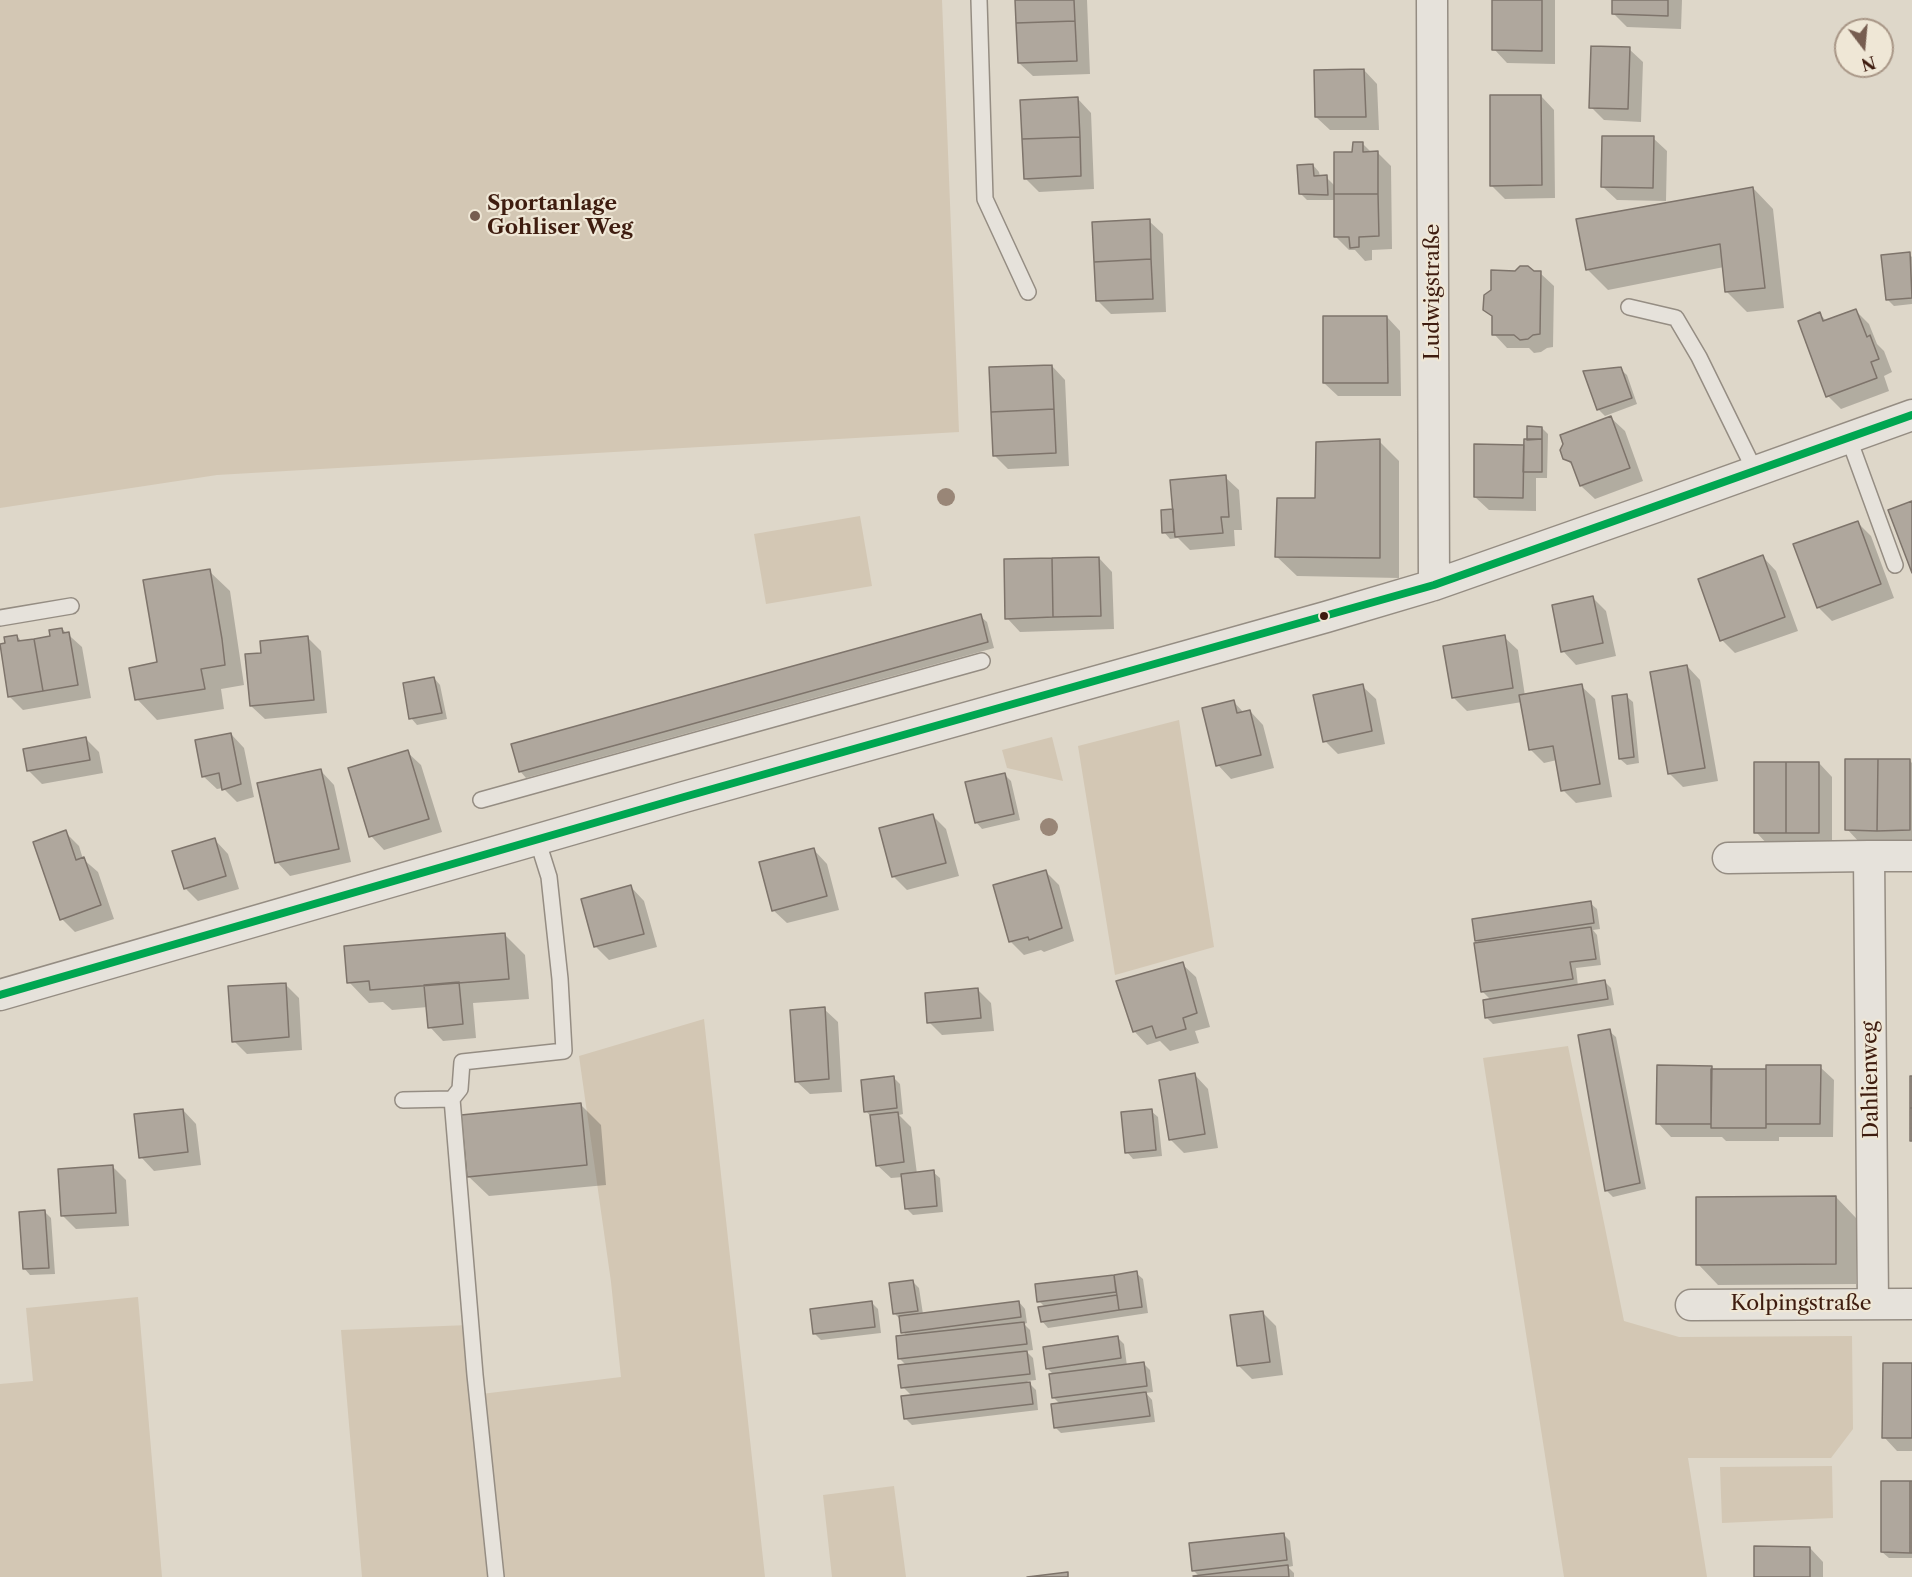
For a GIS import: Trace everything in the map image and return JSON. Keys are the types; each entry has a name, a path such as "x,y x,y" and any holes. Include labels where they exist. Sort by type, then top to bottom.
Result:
{"street":[{"name":"Ludwigstraße","path":"1432,0 1434,585"},
{"path":"0,994 1434,585 1912,415"},
{"name":"Dahlienweg","path":"1869,856 1873,1304"},
{"path":"1728,858 1912,856"},
{"name":"Kolpingstraße","path":"1691,1305 1912,1304"}],"lane":[{"path":"979,0 985,199 1028,292"},
{"path":"1629,306 1676,318 1699,357 1755,471"},
{"path":"1849,439 1895,565"},
{"path":"0,618 71,606"},
{"path":"481,800 982,661"},
{"path":"496,1577 475,1375 452,1100 460,1089 462,1062 564,1051 560,980 549,877 537,839"},
{"path":"403,1100 452,1100"}],"shaded area":[{"name":"Sportanlage Gohliser Weg","path":"0,0 942,0 959,432 217,475 0,508"},
{"path":"860,516 872,586 766,604 754,534"},
{"path":"1179,720 1214,947 1115,975 1078,746"},
{"path":"1052,737 1063,781 1007,768 1002,750"},
{"path":"704,1019 765,1577 362,1577 341,1330 469,1325 473,1395 621,1377 611,1282 579,1056"},
{"path":"1568,1046 1624,1321 1679,1337 1852,1336 1853,1429 1831,1458 1688,1458 1707,1577 1564,1577 1483,1058"},
{"path":"138,1297 162,1577 0,1577 0,1384 33,1381 26,1308"},
{"path":"1832,1466 1833,1518 1722,1523 1720,1467"},
{"path":"894,1486 906,1577 832,1577 823,1495"}],"building":[{"path":"1015,0 1074,0 1075,21 1016,23"},
{"path":"1492,0 1542,0 1542,51 1492,50"},
{"path":"1612,0 1668,0 1668,16 1612,14"},
{"path":"1075,21 1077,61 1018,63 1016,23"},
{"path":"1591,46 1630,47 1628,109 1589,108"},
{"path":"1364,69 1366,117 1315,117 1314,70"},
{"path":"1490,95 1541,95 1542,185 1490,186"},
{"path":"1078,97 1080,137 1022,139 1020,100"},
{"path":"1602,136 1654,136 1653,188 1601,187"},
{"path":"1080,137 1081,176 1024,179 1022,139"},
{"path":"1353,142 1363,142 1363,152 1378,151 1378,194 1334,194 1334,152 1352,152"},
{"path":"1313,164 1314,176 1327,175 1328,195 1299,194 1297,165"},
{"path":"1753,187 1765,288 1725,292 1720,244 1586,270 1576,219"},
{"path":"1334,194 1378,194 1379,236 1359,237 1359,247 1350,248 1349,237 1334,237"},
{"path":"1150,219 1151,259 1094,262 1092,222"},
{"path":"1910,252 1912,298 1886,300 1881,255"},
{"path":"1151,259 1153,299 1096,301 1094,262"},
{"path":"1520,266 1528,266 1534,271 1541,271 1540,334 1520,340 1514,335 1492,335 1492,316 1483,310 1484,295 1491,290 1491,270 1515,271"},
{"path":"1856,309 1867,337 1870,335 1879,359 1871,362 1877,378 1826,397 1798,321 1820,312 1823,321"},
{"path":"1323,316 1387,316 1388,383 1323,383"},
{"path":"1052,365 1054,409 991,412 989,367"},
{"path":"1621,367 1632,398 1597,410 1583,371"},
{"path":"1054,409 1056,453 993,456 991,412"},
{"path":"1611,416 1630,468 1580,486 1571,462 1563,459 1560,450 1563,444 1560,435"},
{"path":"1527,426 1542,427 1542,439 1527,440"},
{"path":"1380,439 1380,558 1275,557 1277,498 1315,498 1316,442"},
{"path":"1524,439 1542,439 1542,472 1523,472"},
{"path":"1474,444 1524,445 1523,498 1474,497"},
{"path":"1226,475 1229,517 1221,517 1223,533 1175,537 1170,480"},
{"path":"1912,501 1912,573 1888,510"},
{"path":"1173,509 1174,532 1162,533 1161,510"},
{"path":"1858,521 1881,584 1817,608 1793,544"},
{"path":"1763,555 1785,617 1720,641 1698,579"},
{"path":"1099,557 1101,616 1053,617 1052,558"},
{"path":"1052,558 1053,617 1005,619 1004,559"},
{"path":"210,569 225,665 201,669 205,689 135,700 129,668 157,662 143,580"},
{"path":"1593,596 1603,643 1561,652 1552,605"},
{"path":"981,614 988,642 519,772 511,744"},
{"path":"62,628 63,633 69,632 78,685 43,691 34,639 50,636 49,630"},
{"path":"17,635 18,641 34,639 43,691 8,697 0,644 5,643 4,637"},
{"path":"1505,635 1513,688 1452,698 1443,646"},
{"path":"308,636 314,700 250,706 245,654 261,653 260,641"},
{"path":"1687,665 1705,768 1668,774 1650,672"},
{"path":"434,677 442,713 409,719 403,683"},
{"path":"1363,684 1372,731 1323,742 1313,695"},
{"path":"1582,684 1600,784 1561,791 1553,746 1529,750 1519,695"},
{"path":"1627,694 1634,757 1619,759 1612,696"},
{"path":"1234,700 1237,713 1250,710 1261,755 1216,766 1202,708"},
{"path":"231,733 241,784 222,790 219,773 202,777 195,740"},
{"path":"86,737 90,760 27,771 23,749"},
{"path":"408,750 429,819 369,837 348,768"},
{"path":"1845,759 1878,759 1877,831 1845,830"},
{"path":"1878,759 1910,759 1910,830 1877,831"},
{"path":"1754,762 1786,762 1786,833 1754,833"},
{"path":"1786,762 1819,762 1819,833 1786,833"},
{"path":"321,769 339,849 275,863 257,783"},
{"path":"1005,773 1014,814 975,823 965,782"},
{"path":"933,814 946,863 892,877 879,828"},
{"path":"66,830 76,860 84,857 101,905 60,920 33,842"},
{"path":"215,838 226,876 184,889 172,851"},
{"path":"814,848 827,896 772,911 759,862"},
{"path":"1046,870 1062,928 1029,940 1028,937 1009,942 993,885"},
{"path":"631,885 644,934 594,947 581,899"},
{"path":"1591,901 1594,923 1475,941 1472,919"},
{"path":"1591,927 1596,959 1570,962 1573,979 1481,992 1474,943"},
{"path":"505,933 509,979 370,990 369,981 347,983 344,946"},
{"path":"1183,962 1197,1013 1183,1018 1186,1029 1156,1038 1152,1026 1133,1032 1116,981"},
{"path":"1605,980 1608,999 1485,1018 1483,1000"},
{"path":"459,982 463,1024 428,1028 424,985"},
{"path":"286,983 289,1037 232,1042 228,986"},
{"path":"978,988 981,1018 927,1023 925,993"},
{"path":"825,1007 829,1079 795,1082 790,1010"},
{"path":"1610,1029 1640,1183 1605,1191 1578,1035"},
{"path":"1657,1065 1712,1066 1711,1124 1656,1124"},
{"path":"1766,1065 1821,1065 1820,1124 1766,1124"},
{"path":"1711,1069 1766,1069 1766,1128 1711,1128"},
{"path":"1195,1073 1205,1134 1169,1140 1159,1080"},
{"path":"894,1076 897,1108 864,1112 861,1080"},
{"path":"1910,1076 1912,1076 1912,1108 1910,1108"},
{"path":"581,1103 587,1165 467,1177 461,1115"},
{"path":"1910,1108 1912,1108 1912,1141 1910,1141"},
{"path":"183,1109 188,1152 139,1158 134,1114"},
{"path":"1152,1109 1156,1150 1125,1153 1121,1112"},
{"path":"898,1112 904,1162 876,1166 870,1115"},
{"path":"113,1165 116,1213 61,1216 58,1169"},
{"path":"934,1170 937,1206 905,1209 901,1174"},
{"path":"1836,1196 1836,1264 1696,1265 1696,1197"},
{"path":"45,1210 49,1268 23,1269 19,1212"},
{"path":"1137,1271 1142,1307 1119,1310 1114,1275"},
{"path":"1114,1275 1116,1292 1037,1302 1035,1284"},
{"path":"913,1280 918,1311 893,1314 889,1283"},
{"path":"1117,1295 1119,1310 1041,1322 1038,1307"},
{"path":"872,1301 875,1327 813,1334 810,1309"},
{"path":"1019,1301 1021,1317 901,1333 899,1316"},
{"path":"1263,1311 1270,1362 1237,1366 1230,1315"},
{"path":"1024,1322 1027,1344 898,1359 896,1336"},
{"path":"1118,1336 1121,1358 1046,1369 1043,1347"},
{"path":"1027,1351 1030,1374 901,1388 898,1365"},
{"path":"1144,1362 1147,1386 1052,1398 1049,1374"},
{"path":"1883,1363 1912,1363 1912,1438 1882,1438"},
{"path":"1030,1382 1033,1404 904,1419 901,1396"},
{"path":"1146,1392 1150,1416 1054,1428 1051,1404"},
{"path":"1881,1481 1910,1481 1910,1553 1881,1552"},
{"path":"1910,1481 1912,1481 1912,1553 1910,1553"},
{"path":"1284,1533 1287,1560 1192,1571 1189,1543"},
{"path":"1754,1546 1810,1547 1810,1577 1754,1577"},
{"path":"1288,1565 1289,1577 1193,1576"},
{"path":"1068,1572 1068,1577 1027,1577"}],"transit line":[{"path":"0,995 684,797 1434,585 1912,415"}],"place":[{"name":"Sportanlage Gohliser Weg","path":"475,216"}]}
